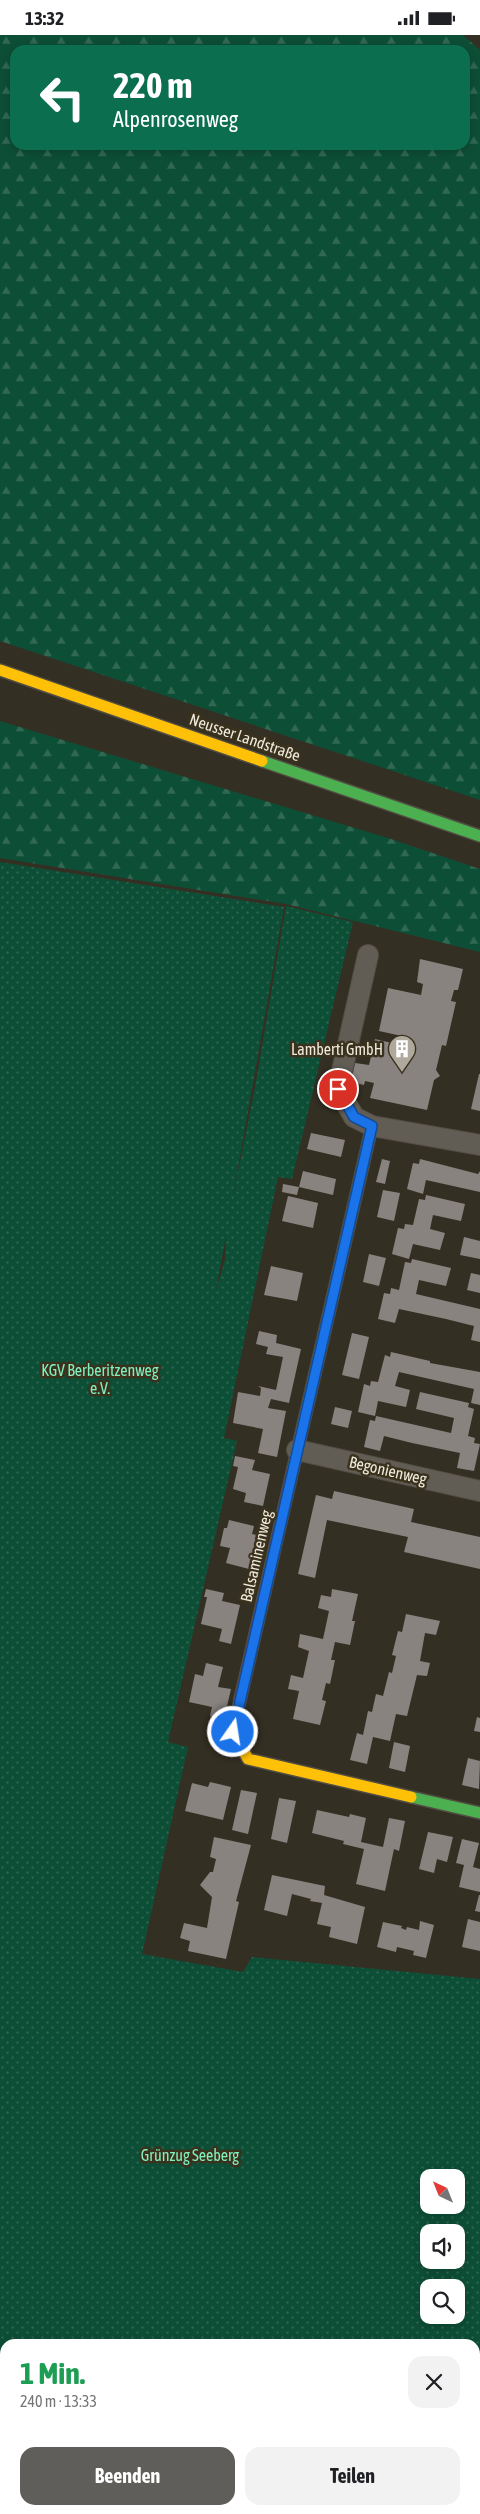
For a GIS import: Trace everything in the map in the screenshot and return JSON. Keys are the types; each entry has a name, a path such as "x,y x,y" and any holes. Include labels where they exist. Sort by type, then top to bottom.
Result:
{"street":[{"name":"Neusser Landstraße","path":"0,670 480,836"},
{"path":"368,955 338,1089 354,1117 372,1126 480,1145"},
{"name":"Balsaminenweg","path":"372,1126 233,1732 248,1759 480,1813"},
{"name":"Begonienweg","path":"297,1449 480,1491"}],"green space":[{"path":"0,35 463,35 480,50 480,800 0,641"},
{"path":"0,721 388,838 480,869 480,952 286,904 0,858"},
{"path":"0,862 284,907 233,1196 254,1093 286,906 353,922 292,1179 278,1177 224,1438 237,1441 168,1742 188,1747 142,1954 243,1972 252,1957 480,1979 480,2339 0,2339","holes":["226,1235 225,1260 216,1290"]}],"building":[{"path":"420,959 463,969 458,990 454,990 451,1001 456,1002 446,1046 442,1045 436,1070 440,1076 434,1080 427,1110 370,1098 374,1083 365,1081 364,1085 351,1082 355,1063 369,1065 375,1039 409,1047 411,1038 379,1031 388,988 421,995 423,984 417,982"},
{"path":"480,1074 480,1111 471,1109"},
{"path":"311,1133 345,1140 341,1157 307,1149"},
{"path":"382,1159 390,1161 385,1184 376,1182"},
{"path":"420,1159 478,1174 480,1171 480,1192 426,1180 423,1194 407,1189 413,1163 419,1164"},
{"path":"303,1171 336,1179 333,1195 299,1187"},
{"path":"283,1184 299,1187 297,1195 282,1192"},
{"path":"383,1190 400,1193 394,1221 377,1217"},
{"path":"426,1195 465,1204 461,1221 433,1215 430,1229 445,1233 440,1250 413,1244 409,1259 392,1254 398,1228 404,1229 405,1224 413,1225 419,1199 425,1200"},
{"path":"288,1196 318,1203 313,1228 282,1221"},
{"path":"464,1237 480,1241 480,1259 460,1255"},
{"path":"369,1254 386,1258 379,1286 363,1282"},
{"path":"412,1259 451,1268 446,1286 419,1280 416,1294 480,1309 480,1342 471,1340 474,1326 446,1319 399,1309 395,1323 378,1319 384,1293 390,1294 391,1288 399,1290 405,1262 411,1263"},
{"path":"271,1266 303,1273 297,1301 264,1295"},
{"path":"471,1273 480,1275 480,1293 467,1290"},
{"path":"259,1331 277,1335 276,1343 301,1349 289,1403 271,1399 268,1408 286,1411 277,1457 258,1453 263,1429 233,1423 238,1392 260,1396 261,1388 258,1386 276,1390 283,1357 266,1354 268,1347 256,1344"},
{"path":"352,1333 369,1337 359,1379 342,1375"},
{"path":"391,1352 430,1361 430,1363 480,1372 480,1405 471,1403 474,1389 399,1372 395,1386 410,1390 406,1407 378,1401 375,1416 358,1412 364,1384 370,1386 371,1381 378,1382 385,1355 390,1357"},
{"path":"420,1392 469,1403 468,1407 474,1409 468,1436 475,1438 474,1443 480,1444 474,1471 457,1468 460,1453 384,1436 380,1451 364,1447 370,1420 375,1421 376,1416 451,1433 454,1418 416,1409"},
{"path":"335,1407 352,1411 348,1428 331,1424"},
{"path":"235,1456 255,1460 252,1470 270,1474 263,1506 244,1502 246,1493 233,1489 238,1467 233,1466"},
{"path":"334,1491 414,1509 411,1522 480,1537 480,1569 404,1552 408,1537 327,1520 315,1578 298,1574 316,1495 332,1499"},
{"path":"229,1520 254,1526 252,1534 257,1535 249,1569 226,1563 230,1548 220,1546 224,1528 227,1528"},
{"path":"206,1589 224,1593 222,1601 240,1605 231,1644 219,1641 222,1629 201,1624 207,1597 204,1597"},
{"path":"332,1589 358,1594 352,1621 355,1621 350,1645 335,1642 331,1660 335,1660 330,1684 326,1683 322,1700 326,1701 320,1725 293,1719 299,1691 288,1689 291,1675 303,1678 309,1651 298,1647 300,1634 323,1639 329,1611 318,1608 321,1595 331,1597"},
{"path":"406,1614 440,1621 436,1635 425,1633 420,1661 430,1663 427,1676 417,1675 407,1716 396,1714 390,1741 373,1737 367,1764 350,1760 357,1733 363,1735 368,1711 372,1712 376,1694 383,1696 389,1672 392,1673 396,1656 392,1655 398,1631 402,1632"},
{"path":"206,1663 223,1667 218,1687 231,1689 224,1719 210,1716 212,1707 189,1702 195,1674 203,1676"},
{"path":"477,1717 480,1718 480,1732 474,1731"},
{"path":"394,1742 410,1746 405,1772 389,1768"},
{"path":"468,1758 480,1761 479,1789 462,1785"},
{"path":"210,1782 231,1787 223,1820 185,1811 192,1783 208,1787"},
{"path":"241,1790 257,1793 248,1834 232,1830"},
{"path":"279,1798 296,1801 287,1843 271,1839"},
{"path":"317,1810 349,1817 350,1814 366,1818 361,1842 383,1847 389,1818 405,1821 399,1851 394,1849 385,1891 356,1884 364,1849 343,1844 344,1841 312,1833"},
{"path":"428,1832 453,1837 447,1862 437,1859 434,1873 419,1869"},
{"path":"214,1837 251,1845 236,1901 239,1902 226,1959 188,1951 190,1941 180,1938 184,1923 207,1928 212,1897 200,1885 210,1872 213,1872 216,1859 210,1857"},
{"path":"462,1839 479,1843 473,1867 480,1869 480,1892 459,1887 464,1865 456,1863"},
{"path":"272,1875 325,1886 324,1895 365,1907 357,1944 329,1937 331,1927 317,1924 322,1903 310,1901 311,1899 292,1894 287,1916 264,1910"},
{"path":"480,1895 480,1912 475,1911"},
{"path":"468,1919 480,1922 480,1951 462,1947"},
{"path":"420,1921 434,1925 426,1958 413,1955 414,1951 397,1947 396,1952 377,1947 383,1922 402,1926 401,1928 406,1930 407,1927 419,1930"}],"traffic: fast":[{"path":"262,761 480,836"},
{"path":"293,1469 372,1126"},
{"path":"411,1797 480,1813"}],"traffic: slow":[{"path":"0,670 262,761"},
{"path":"240,1700 233,1732 248,1759 411,1797"}],"traffic: jam":[{"path":"240,1700 293,1469"}],"place":[{"name":"Lamberti GmbH","path":"402,1073"}],"route":[{"path":"233,1732 372,1126 354,1117 338,1089"}],"park label":[{"name":"KGV Berberitzenweg e.V.","path":"100,1379"},
{"name":"Grünzug Seeberg","path":"190,2155"}]}
